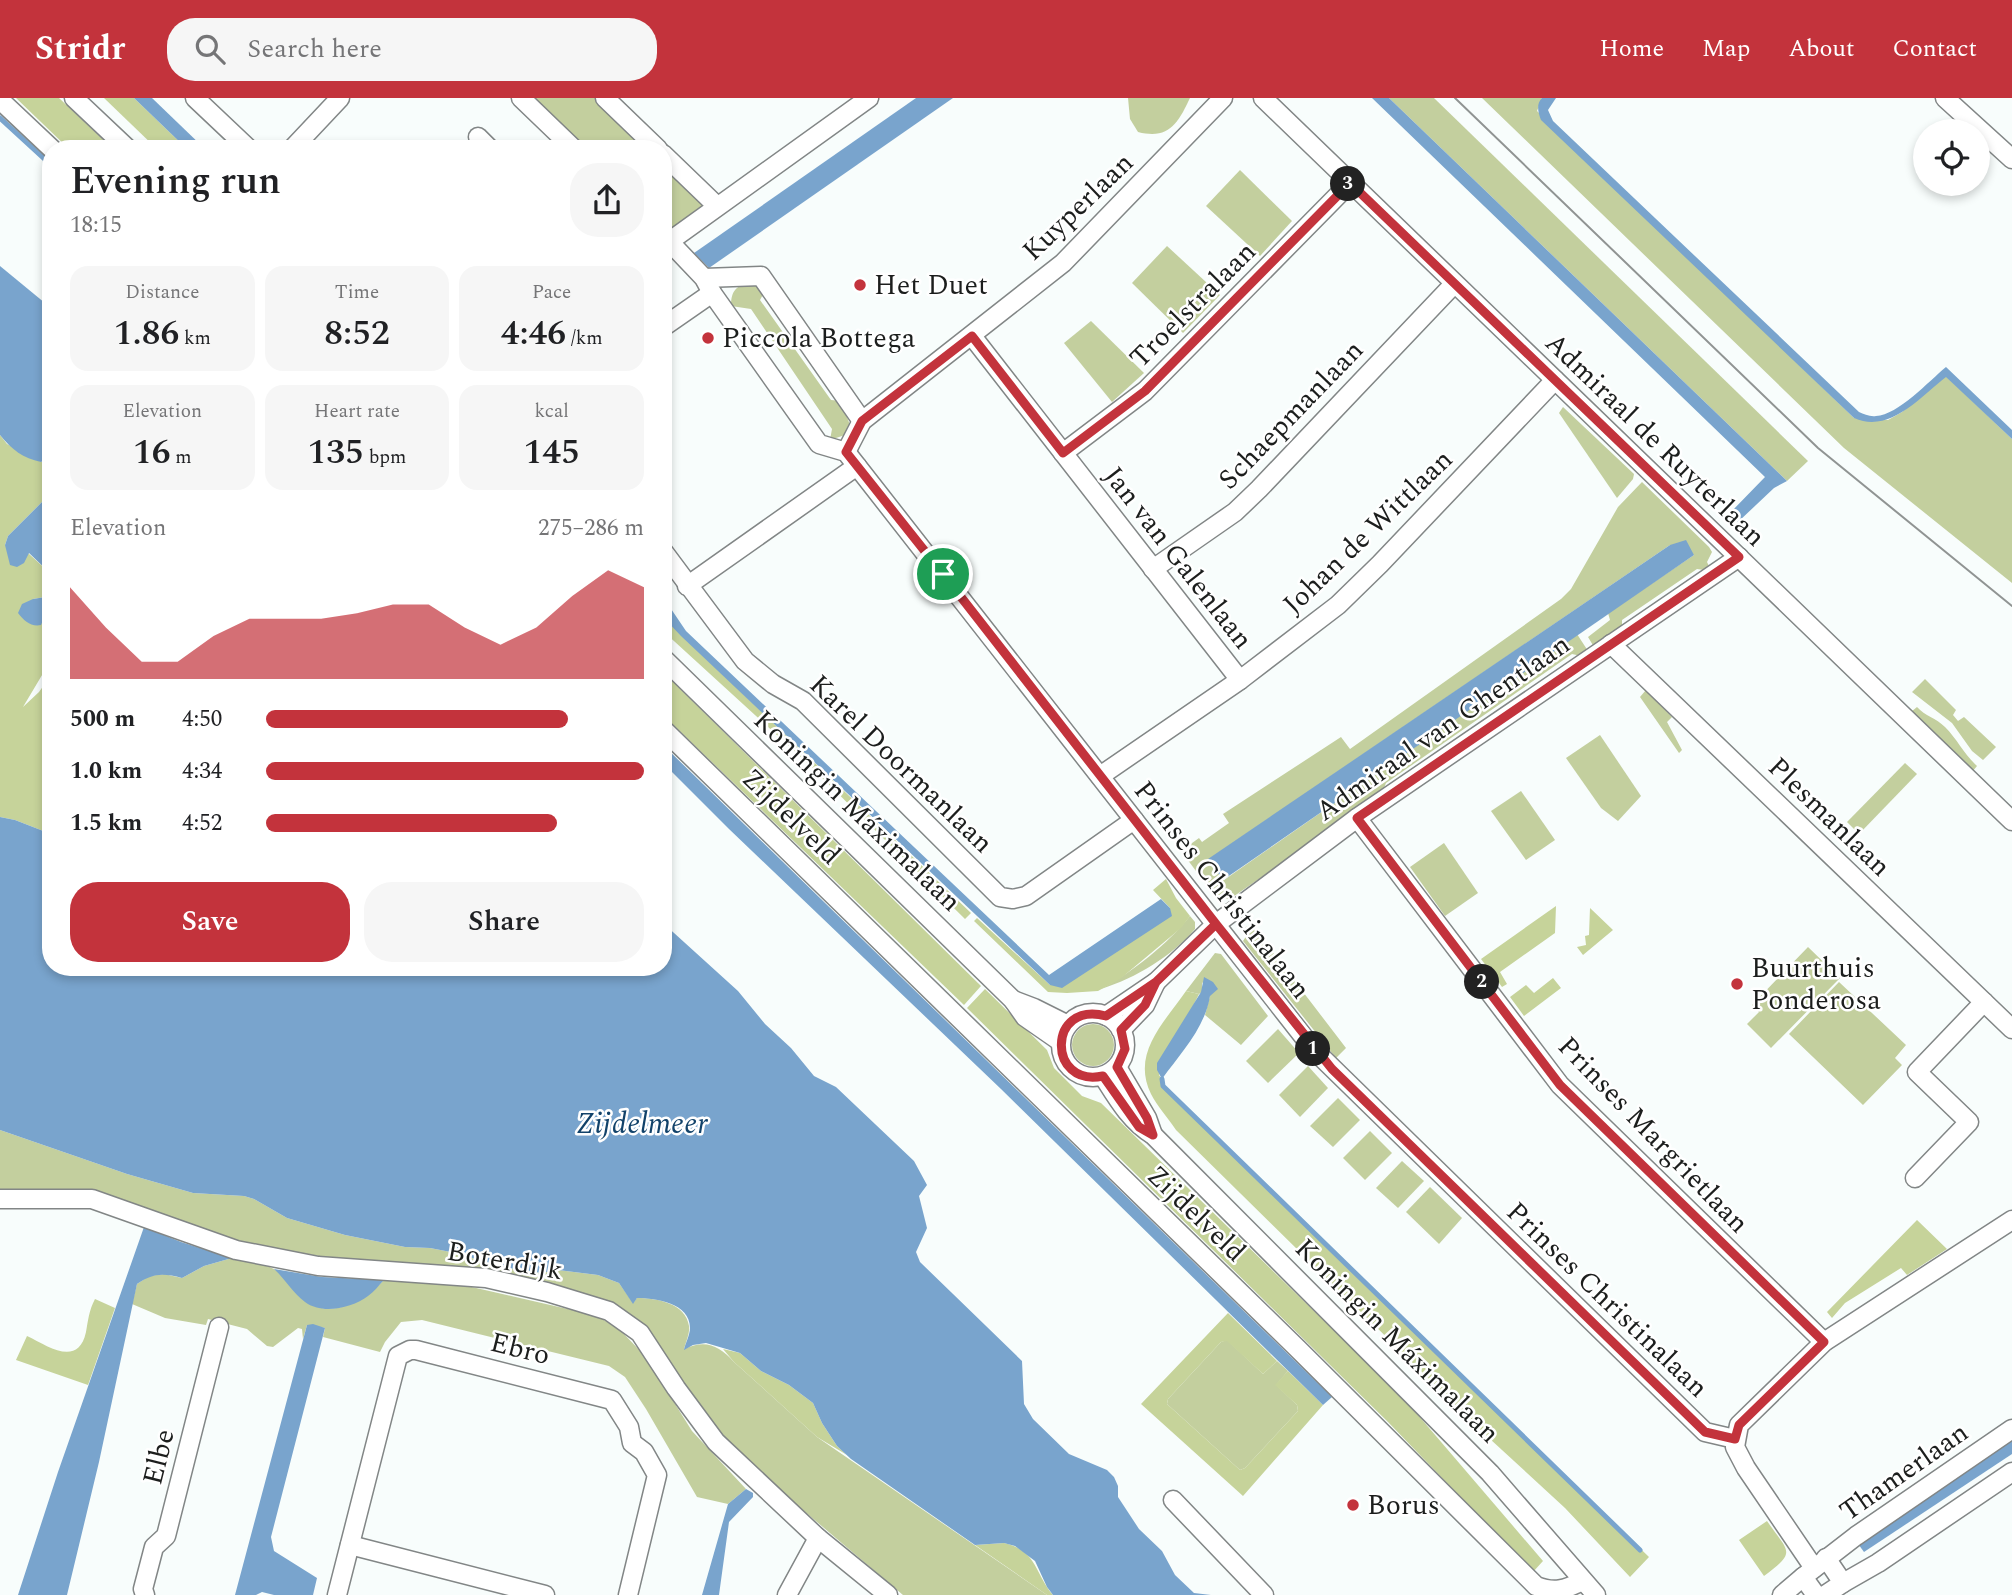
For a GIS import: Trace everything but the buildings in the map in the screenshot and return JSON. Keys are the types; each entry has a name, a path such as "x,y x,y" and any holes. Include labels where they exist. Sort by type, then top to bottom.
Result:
{"street":[{"path":"74,98 118,140"},
{"path":"195,98 239,140"},
{"path":"300,140 340,98"},
{"path":"521,98 565,140"},
{"path":"672,236 869,98"},
{"name":"Kuyperlaan","path":"862,421 1063,263 1223,98"},
{"name":"Admiraal de Ruyterlaan","path":"1262,98 2012,821"},
{"path":"1945,98 2012,159"},
{"path":"0,100 42,140"},
{"path":"617,102 650,140"},
{"path":"672,163 717,206"},
{"name":"Troelstralaan","path":"1063,453 1145,391 1350,183"},
{"name":"Prinses Christinalaan","path":"672,248 708,285 819,444 852,459 1332,1069 1705,1432 1735,1439"},
{"path":"672,319 708,285 761,276 862,421 852,459 687,586"},
{"name":"Schaepmanlaan","path":"1153,569 1235,512 1454,284"},
{"name":"Jan van Galenlaan","path":"972,336 1240,680"},
{"name":"Johan de Wittlaan","path":"1100,776 1240,680 1354,591 1555,380"},
{"name":"Admiraal van Ghentlaan","path":"1106,1016 1156,982 1216,924 1357,818 1739,557"},
{"name":"Karel Doormanlaan","path":"672,564 745,661 773,684 803,701 1000,897 1013,899 1026,896 1134,820"},
{"name":"Plesmanlaan","path":"1611,644 2012,1028"},
{"name":"Koningin Máximalaan","path":"672,667 1013,1000 1025,1017 1061,1042"},
{"name":"Zijdelveld","path":"672,738 1298,1349 1536,1586 1550,1591 1591,1591"},
{"name":"Prinses Margrietlaan","path":"1357,818 1560,1085 1824,1342"},
{"name":"Admiraal van Ghentlaan","path":"1121,1030 1145,1005 1156,982"},
{"name":"Koningin Máximalaan","path":"1013,1000 1034,1007 1068,1025"},
{"path":"1915,1178 1969,1122 1917,1072 1984,1002"},
{"path":"1089,1013 1106,1016 1121,1030 1125,1049 1110,1072 1087,1077 1073,1070 1063,1058 1061,1042 1068,1025 1074,1019 1089,1013"},
{"name":"Koningin Máximalaan","path":"1110,1072 1139,1127 1153,1135 1473,1455 1591,1591"},
{"name":"Boterdijk","path":"0,1199 92,1199 236,1250 318,1266 486,1278 547,1292 609,1311 640,1333 716,1442 818,1538 888,1595"},
{"path":"1830,1592 1746,1468 1735,1447 1739,1425 1824,1342 2012,1220"},
{"name":"Elbe","path":"145,1595 143,1589 154,1547 166,1536 219,1327"},
{"name":"Ebro","path":"337,1595 398,1356 410,1350 612,1400 629,1427 632,1443 644,1452 657,1475 628,1595"},
{"name":"Thamerlaan","path":"1782,1595 1815,1567 2012,1429"},
{"path":"1830,1592 1878,1563 2012,1472"},
{"path":"1172,1500 1264,1595"},
{"path":"787,1595 818,1538"},
{"path":"350,1545 545,1595"},
{"path":"1815,1567 1830,1592"}],"green space":[{"path":"16,98 59,98 103,140 60,140"},
{"path":"104,98 134,98 178,140 148,140"},
{"path":"531,98 595,98 638,140 576,140"},
{"path":"1128,98 1190,98 1171,127 1158,134 1149,134 1138,132 1130,119"},
{"path":"1389,98 1434,98 1808,461 1787,481"},
{"path":"1482,98 1542,98 1537,111 1854,418 1888,420 1946,376 2012,439 2012,583 1844,448"},
{"path":"1240,170 1292,221 1260,256 1206,206"},
{"path":"672,173 699,199 705,209 672,229"},
{"path":"1167,246 1220,295 1183,333 1132,283"},
{"path":"746,282 758,284 765,291 760,300 831,400 841,401 850,425 845,435 830,440 832,429 751,309 731,306 734,291"},
{"path":"1091,321 1144,373 1112,402 1064,343"},
{"path":"1563,407 1634,474 1617,498 1559,413"},
{"path":"0,435 7,444 42,462 42,502 8,536 5,545 28,553 42,566 42,598 33,599 42,615 42,675 23,707 42,688 42,830 0,817"},
{"path":"1642,482 1709,547 1712,552 1707,562 1709,566 1704,570 1697,569 1622,620 1622,627 1594,647 1588,637 1610,620 1608,613 1694,555 1670,545 1208,860 1224,880 1577,634 1588,651 1581,656 1572,654 1386,783 1382,793 1230,899 1214,895 1181,851 1199,838 1202,842 1229,823 1223,814 1341,737 1350,749 1561,599 1571,589 1618,507"},
{"path":"672,626 971,913 965,919 801,757 672,639"},
{"path":"1925,679 1956,710 1953,715 1958,721 1964,717 1996,747 1983,760 1972,751 1952,723 1912,692"},
{"path":"672,681 981,986 964,1005 672,724"},
{"path":"1646,690 1672,717 1667,722 1682,750 1679,753 1640,697"},
{"path":"1917,707 1949,732 1977,766 1972,772 1911,712"},
{"path":"1600,735 1641,796 1618,821 1601,808 1566,758"},
{"path":"1905,763 1917,774 1859,834 1847,822"},
{"path":"1521,791 1555,840 1526,860 1491,811"},
{"path":"1444,843 1478,893 1445,916 1410,867"},
{"path":"1166,879 1190,916 1181,928 1120,979 1098,991 1048,992 974,921 977,918 1050,985 1170,908 1153,890"},
{"path":"1556,906 1555,933 1500,972 1507,984 1502,987 1481,959"},
{"path":"1590,908 1613,930 1583,955 1577,947 1586,945"},
{"path":"1190,916 1195,922 1195,929 1176,948 1140,972 1101,989 1149,957"},
{"path":"1251,924 1346,1048 1336,1058 1243,941 1247,935 1243,929"},
{"path":"1808,947 1840,978 1771,1048 1747,1024 1759,1012 1752,1005"},
{"path":"1215,953 1221,954 1268,1016 1241,1045 1205,1015 1210,996 1202,982 1202,992 1199,994 1186,991"},
{"path":"1553,978 1561,988 1524,1016 1510,997 1526,985 1534,993"},
{"path":"1839,982 1906,1045 1895,1058 1902,1065 1863,1105 1789,1034"},
{"path":"985,989 1047,1050 1054,1068 1082,1096 1101,1103 1406,1401 1543,1561 1533,1572 1388,1422 967,1008"},
{"path":"1186,991 1199,994 1159,1075 1164,1086 1649,1557 1630,1577 1565,1508 1490,1439 1176,1130 1159,1108 1146,1079 1147,1052 1160,1027"},
{"path":"1093,1024 1108,1030 1114,1045 1108,1060 1093,1066 1078,1060 1072,1045 1078,1030"},
{"path":"1278,1029 1299,1053 1268,1083 1246,1061"},
{"path":"1308,1066 1328,1088 1300,1117 1279,1095"},
{"path":"1338,1098 1360,1120 1333,1147 1310,1126"},
{"path":"0,1130 127,1174 193,1193 254,1199 287,1218 345,1235 405,1247 430,1248 461,1254 495,1266 541,1273 558,1270 598,1275 619,1283 633,1303 637,1298 669,1303 687,1318 689,1332 684,1349 705,1344 723,1351 817,1437 1047,1595 903,1595 725,1444 617,1308 579,1292 531,1282 355,1262 248,1244 96,1193 50,1189 0,1190"},
{"path":"1370,1131 1392,1153 1365,1180 1343,1158"},
{"path":"1402,1161 1424,1181 1398,1208 1376,1188"},
{"path":"1430,1187 1462,1218 1439,1244 1406,1212"},
{"path":"1917,1220 1947,1249 1907,1275 1901,1268 1845,1303 1832,1318 1827,1312"},
{"path":"232,1258 274,1269 300,1297 322,1308 355,1302 384,1280 463,1285 598,1316 622,1332 645,1356 692,1431 746,1489 728,1504 697,1497 625,1377 609,1366 422,1320 401,1322 380,1352 323,1337 325,1328 307,1325 303,1339 302,1329 298,1328 273,1347 267,1346 247,1329 208,1319 206,1325 165,1318 132,1304 137,1284 149,1276 164,1274 182,1278 204,1266"},
{"path":"95,1299 115,1308 88,1385 16,1360 27,1336 53,1349 69,1352 76,1349 82,1343"},
{"path":"1228,1313 1277,1361 1263,1374 1227,1341 1221,1342 1168,1399 1167,1404 1240,1470 1245,1468 1298,1411 1297,1405 1275,1385 1288,1371 1323,1405 1243,1496 1141,1404"},
{"path":"1227,1340 1263,1374 1277,1361 1288,1371 1276,1385 1297,1405 1298,1411 1245,1468 1240,1470 1167,1404 1168,1399 1221,1342"},
{"path":"723,1349 740,1353 761,1371 789,1385 813,1403 837,1446 847,1455 817,1437"},
{"path":"1767,1521 1786,1551 1782,1561 1764,1576 1739,1540"},
{"path":"1004,1543 1015,1546 1029,1557 1053,1595 1047,1595 975,1545"}],"water":[{"path":"134,98 152,98 196,140 178,140"},
{"path":"916,98 953,98 709,268 694,253"},
{"path":"1372,98 1389,98 1787,481 1774,488 1738,522 1730,513 1765,477"},
{"path":"1542,98 1556,98 1548,110 1553,121 1859,412 1874,416 1894,410 1946,367 2012,430 2012,439 1946,377 1915,403 1892,417 1867,422 1854,418 1541,120 1538,108"},
{"path":"0,266 42,301 42,461 18,453 0,435"},
{"path":"42,502 42,565 29,553 24,563 17,567 10,565 5,545 8,536"},
{"path":"1686,540 1694,555 1223,880 1208,859 1670,545"},
{"path":"42,598 41,625 28,623 18,613 22,604"},
{"path":"672,610 686,631 1049,975 1161,899 1170,908 1172,916 1062,988 1050,985 672,626"},
{"path":"672,754 1332,1397 1323,1405 1001,1089 672,772"},
{"name":"Zijdelmeer","path":"0,817 42,830 42,976 672,976 672,931 738,991 814,1076 836,1087 914,1161 927,1185 919,1196 927,1228 916,1252 920,1262 1022,1361 1024,1404 1033,1419 1069,1454 1107,1470 1118,1486 1118,1497 1139,1529 1162,1551 1175,1575 1194,1593 1211,1595 1053,1595 1035,1561 1015,1546 1004,1543 975,1545 851,1459 837,1446 813,1403 789,1385 761,1371 740,1353 706,1343 684,1350 690,1328 684,1313 671,1304 653,1299 637,1298 633,1304 619,1283 598,1275 558,1270 541,1273 495,1266 461,1254 430,1248 405,1247 345,1235 287,1218 254,1199 193,1193 127,1174 0,1130"},
{"path":"1204,977 1218,989 1210,996 1197,1030 1162,1079 1157,1063 1201,992"},
{"path":"144,1227 232,1258 204,1266 182,1278 158,1275 137,1284 67,1595 18,1595 58,1472"},
{"path":"274,1269 322,1277 384,1280 370,1294 354,1304 328,1309 305,1302"},
{"path":"307,1325 325,1328 271,1537 274,1551 317,1578 313,1595 274,1595 262,1592 256,1595 235,1595"},
{"path":"2012,1437 2012,1454 1864,1552 1856,1541"},
{"path":"746,1489 753,1493 753,1497 729,1522 719,1595 702,1595 728,1504"}],"waterway":[{"path":"0,118 42,157"},
{"path":"1162,1079 1163,1086 1640,1550"}],"tram line":[{"path":"1455,98 1818,448 2012,606"}],"place":[{"name":"Het Duet","path":"860,285"},
{"name":"Piccola Bottega","path":"708,338"},
{"name":"Buurthuis Ponderosa","path":"1737,984"},
{"name":"Borus","path":"1353,1505"}],"route":[{"path":"943,574 846,452 862,421 972,336 1063,453 1145,391 1350,183 1739,557 1357,818 1560,1085 1824,1342 1739,1425 1735,1439 1705,1432 1332,1069 1314,1050 1216,924 1189,951 1156,982 1106,1016 1089,1013 1074,1019 1068,1025 1061,1042 1063,1058 1067,1065 1079,1075 1095,1078 1103,1076 1139,1127 1153,1135 1147,1118 1117,1067 1125,1049 1121,1030 1145,1005 1156,982 1216,924 943,574"}]}
